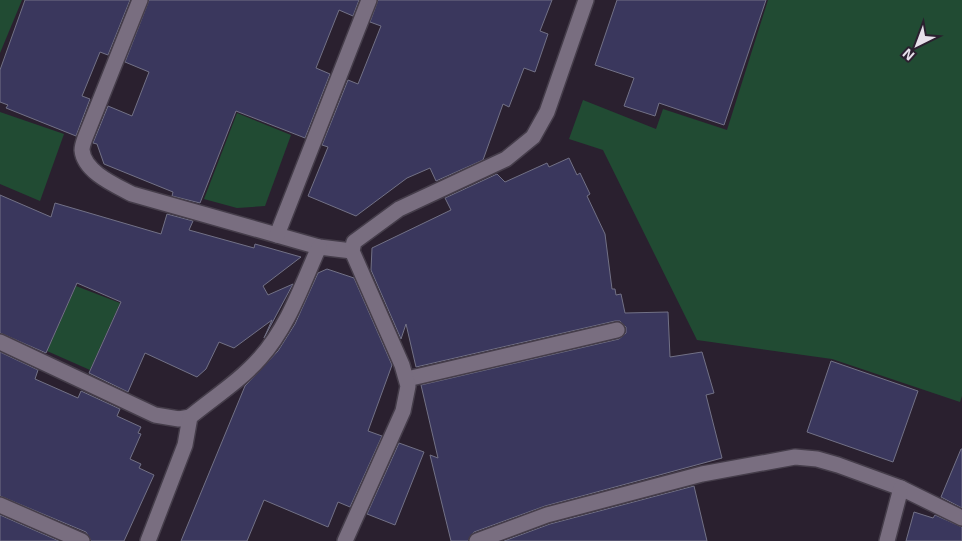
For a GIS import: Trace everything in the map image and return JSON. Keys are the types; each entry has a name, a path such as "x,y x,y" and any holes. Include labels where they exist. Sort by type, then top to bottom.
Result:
{"street":[{"path":"140,0 85,138 82,150 90,166 107,181 132,194 319,248 352,251"},
{"path":"277,235 369,0"},
{"path":"348,540 403,411 407,393 406,379 352,251 354,242 358,237 387,217 411,203 506,158 533,137 547,112 586,0"},
{"path":"0,342 155,415 179,420 190,417 249,370 266,350 285,322 319,248"},
{"path":"406,379 617,330"},
{"path":"148,541 187,440 190,417"},
{"path":"477,541 546,516 702,474 795,457 817,459 838,464 901,488 962,518"},
{"path":"887,541 901,488"},
{"path":"0,505 82,541"}],"green space":[{"path":"0,0 22,0 0,53"},
{"path":"768,0 962,0 962,396 960,402 832,359 697,340 603,150 569,139 583,100 656,129 663,109 727,130"},
{"path":"0,112 64,134 40,201 0,184"},
{"path":"237,113 291,135 265,206 237,208 204,199"},
{"path":"76,286 120,303 90,370 47,351"}],"building":[{"path":"25,0 130,0 108,55 100,52 82,96 90,99 76,136 6,108 8,105 0,102 0,70"},
{"path":"149,0 359,0 353,16 339,10 316,68 330,74 305,138 236,111 200,203 172,196 173,192 104,164 97,144 93,143 108,106 132,116 149,72 125,62"},
{"path":"378,0 552,0 540,31 548,34 535,72 524,68 509,107 503,104 483,160 436,181 430,168 407,178 356,216 308,196 328,147 322,145 348,80 358,84 381,26 370,22"},
{"path":"617,0 766,0 724,125 659,103 655,116 624,106 634,78 595,65"},
{"path":"569,158 577,175 580,173 590,194 587,196 605,234 612,289 615,289 616,295 621,294 625,313 668,312 670,357 702,352 714,393 706,395 722,458 545,506 474,532 468,541 451,541 430,455 438,458 421,385 619,339 626,333 626,327 620,321 615,321 416,367 406,324 401,339 371,270 372,248 451,210 445,198 497,174 505,182 547,163 549,167"},
{"path":"0,195 51,217 55,203 161,234 167,214 193,221 189,230 254,248 255,244 301,257 263,286 268,295 293,284 264,338 272,320 234,348 219,342 206,369 197,377 145,353 128,392 89,373 121,302 77,283 46,353 0,333"},
{"path":"327,269 354,278 392,365 368,431 382,436 350,507 338,502 328,527 264,500 247,541 181,541 245,386 278,351 295,324 318,273"},
{"path":"0,352 38,370 35,379 78,398 81,391 120,409 117,416 141,427 138,433 141,434 130,459 141,464 139,468 154,475 124,541 91,541 86,532 0,496"},
{"path":"831,361 918,391 893,462 807,432"},
{"path":"399,443 424,452 395,525 367,514"},
{"path":"962,449 962,508 941,497"},
{"path":"694,486 707,541 504,541 550,524"},
{"path":"914,512 933,518 935,515 962,527 962,541 906,541"},
{"path":"0,515 59,541 0,541"}]}
